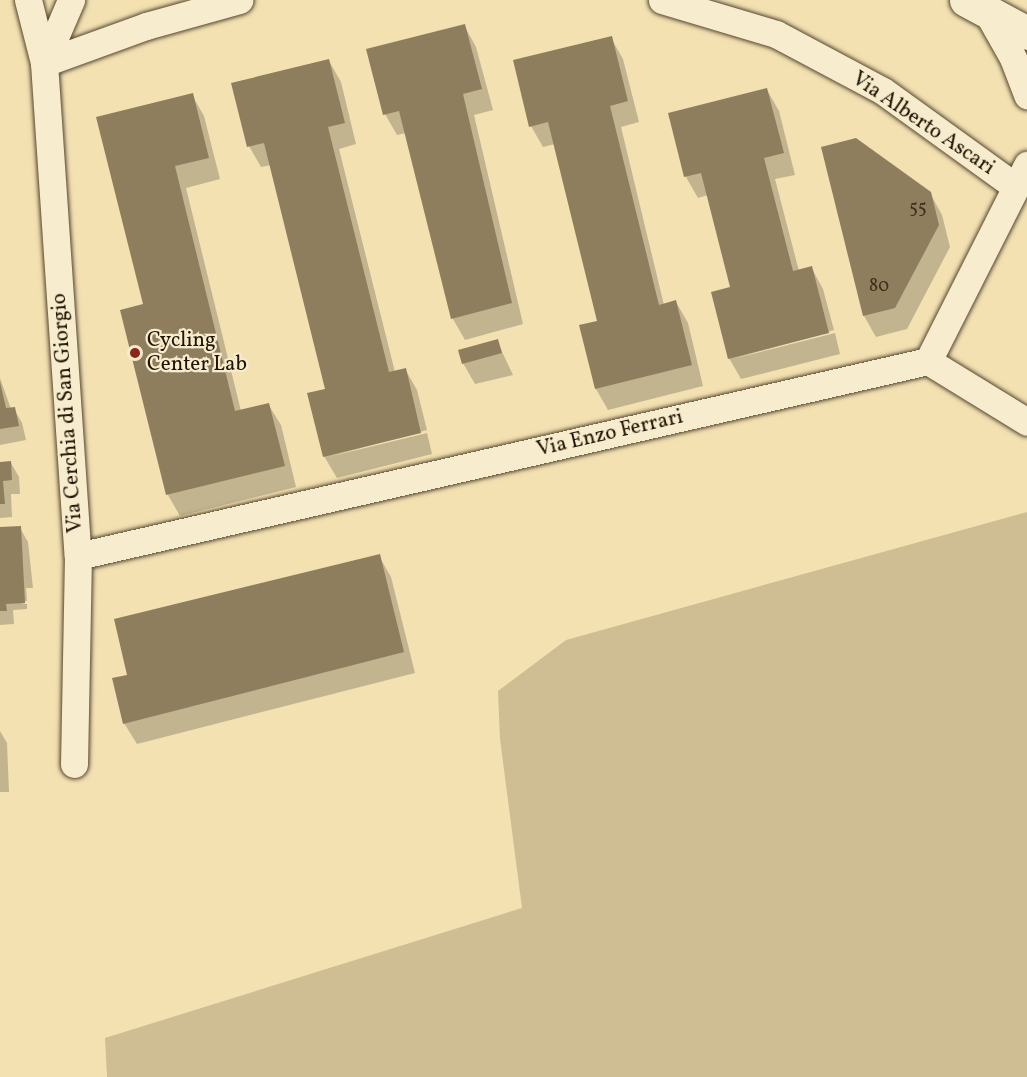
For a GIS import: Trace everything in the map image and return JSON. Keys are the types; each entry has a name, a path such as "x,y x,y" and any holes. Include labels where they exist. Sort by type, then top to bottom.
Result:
{"main road":[{"path":"972,3 1027,33"}],"street":[{"name":"Via Cerchia di San Giorgio","path":"28,0 44,63 78,556 74,764"},
{"name":"Via Cerchia di San Giorgio","path":"44,63 71,0"},
{"path":"44,63 146,26 239,0"},
{"name":"Via Alberto Ascari","path":"662,0 786,39 883,91 1022,176"},
{"path":"972,3 1013,58 1027,95"},
{"path":"1022,176 928,361 1027,422"},
{"name":"Via Enzo Ferrari","path":"78,556 928,361"}],"shaded area":[{"path":"1027,512 1027,1077 107,1077 105,1038 522,908 500,739 498,691 566,640"}],"building":[{"path":"465,24 482,89 463,94 512,303 451,319 399,111 383,115 366,49"},
{"path":"612,36 628,101 610,106 659,305 676,300 692,365 595,389 579,325 597,321 548,122 529,127 513,60"},
{"path":"329,59 345,123 328,127 389,372 406,368 421,433 323,457 307,393 325,389 264,143 247,147 231,83"},
{"path":"767,88 784,153 764,158 793,271 812,266 829,333 728,359 711,292 730,287 701,173 684,177 668,113"},
{"path":"193,93 209,158 175,166 235,411 269,403 285,466 166,495 120,310 143,304 96,117"},
{"path":"856,138 931,192 939,225 895,308 863,316 821,147"},
{"path":"498,339 502,353 462,364 458,350"},
{"path":"0,382 6,408 15,407 19,426 0,429"},
{"path":"11,461 12,480 3,481 5,504 0,504 0,462"},
{"path":"21,526 25,603 6,604 7,611 0,611 0,527"},
{"path":"380,554 404,652 123,724 112,678 127,675 114,619"}],"place":[{"name":"Cycling Center Lab","path":"135,353"}]}
